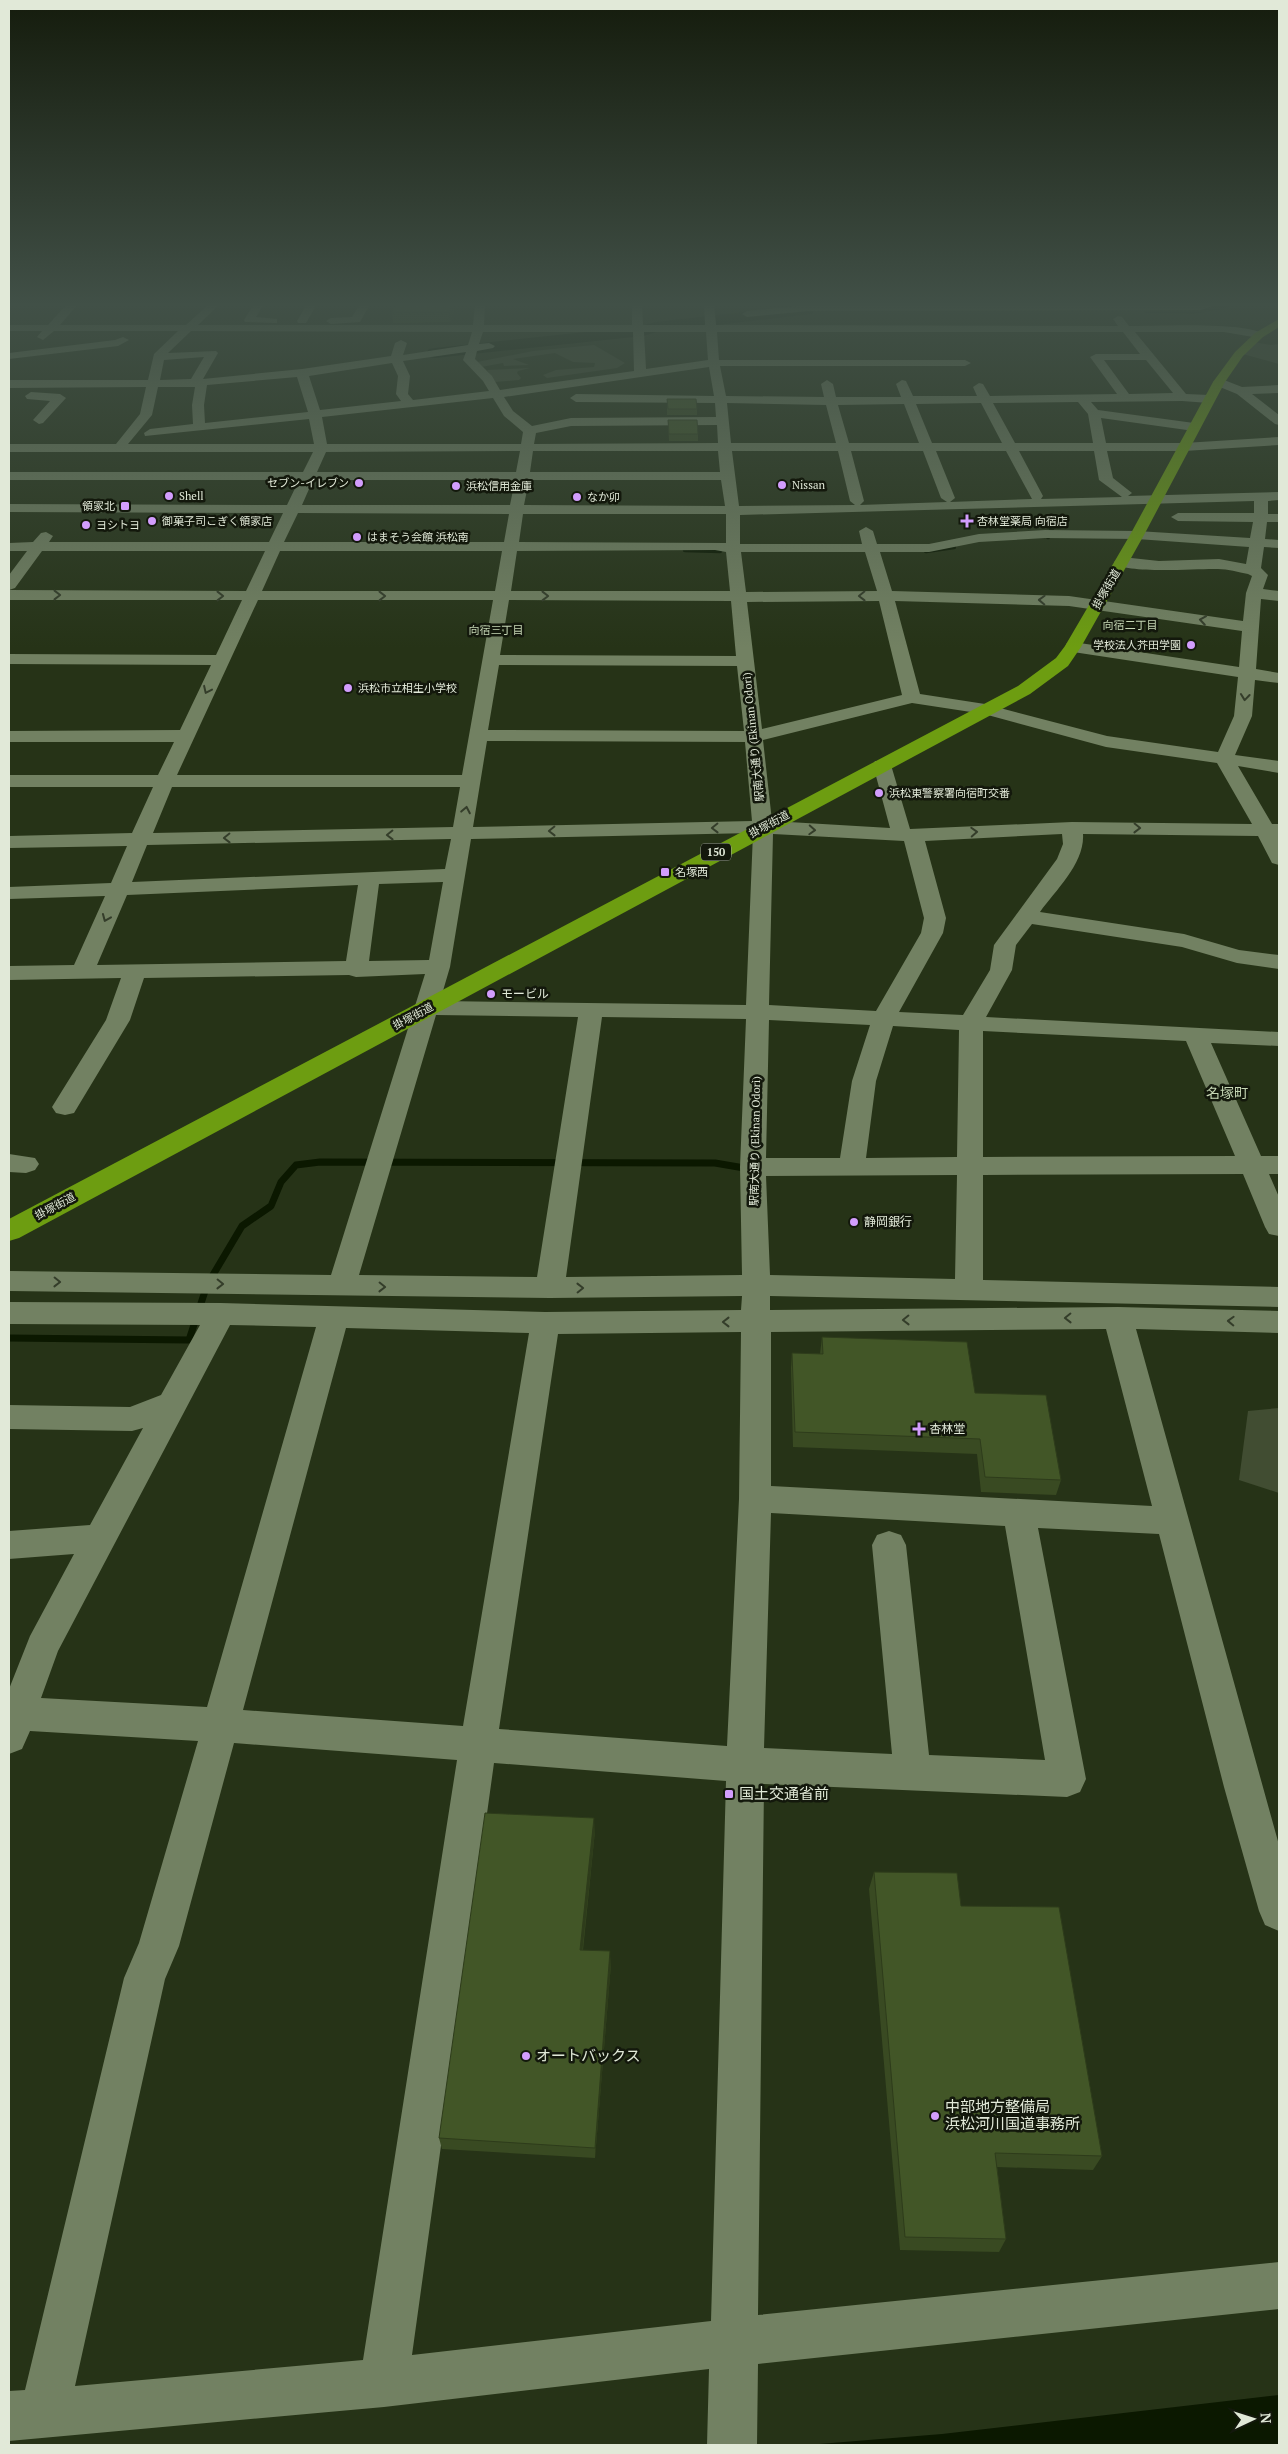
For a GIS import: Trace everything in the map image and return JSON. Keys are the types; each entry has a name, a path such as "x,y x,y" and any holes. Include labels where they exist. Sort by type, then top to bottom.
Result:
{"highway":[{"name":"掛塚街道","path":"9,1231 763,827 1024,690 1062,662 1073,647 1137,535 1199,419"}],"street":[{"path":"9,584 117,448 143,419"},
{"path":"199,419 199,428"},
{"path":"128,436 286,419"},
{"path":"82,973 138,839 321,448 316,419"},
{"path":"515,419 530,430 571,422 723,422"},
{"name":"駅南大通り (Ekinan Odori)","path":"723,419 733,510 734,550 763,827 753,1167 756,1285 755,1500 745,1764 732,2445"},
{"path":"836,419 858,505 886,596 912,698"},
{"path":"916,419 948,498"},
{"path":"996,419 1036,496"},
{"path":"1095,419 1106,480 1125,493"},
{"path":"1133,419 1194,427"},
{"path":"342,1286 439,967 500,596 530,430"},
{"path":"9,448 1184,447 1279,441"},
{"path":"9,476 728,476"},
{"path":"9,508 733,510 754,512 948,498 1125,493 1155,500 1279,489"},
{"path":"1253,570 1261,517 1261,496"},
{"path":"858,505 1279,496"},
{"path":"1155,500 1172,517 1279,518"},
{"path":"9,547 36,549 274,549 509,552 871,549 929,548 979,538 1045,534 1137,535 1279,544"},
{"path":"9,552 36,549"},
{"path":"488,564 509,552"},
{"path":"1122,562 1159,566 1219,564 1253,570 1260,575 1254,593 1243,716 1224,759"},
{"path":"1254,593 1279,596"},
{"path":"9,595 886,596 1098,603 1251,627"},
{"path":"1073,647 1279,678"},
{"path":"9,660 221,660"},
{"path":"490,660 745,661"},
{"path":"477,736 753,737 912,698 985,710 1106,741 1279,767"},
{"path":"9,736 186,736"},
{"path":"1224,759 1273,830 1279,859"},
{"path":"852,1166 864,1081 884,1018 932,933 935,918 882,765"},
{"path":"9,780 471,780"},
{"path":"9,842 763,827 907,835 1072,828 1273,830"},
{"path":"969,1290 971,1023 1001,970 1006,945 1067,860 1073,844 1074,832 1072,828"},
{"path":"9,893 455,875"},
{"path":"356,970 369,879"},
{"path":"1025,916 1184,941 1237,956 1279,962"},
{"path":"9,974 356,970 439,967"},
{"path":"65,1107 118,1020 135,972"},
{"path":"428,1008 759,1012 1279,1039"},
{"path":"384,2383 478,1745 591,1010"},
{"path":"1195,1034 1279,1228"},
{"path":"753,1167 1279,1165"},
{"path":"9,1281 342,1286 547,1306 755,1322 1118,1318 1279,1322"},
{"path":"9,1313 221,1314 334,1317 547,1306 756,1285 1279,1297"},
{"path":"221,1314 42,1647 11,1721 219,1725 745,1764 1067,1779 1019,1513"},
{"path":"334,1317 159,1946 145,1978 27,2414 734,2355 1279,2286"},
{"path":"1118,1318 1243,1787 1279,1911"},
{"path":"9,1417 132,1419 172,1403"},
{"path":"755,1500 1172,1521"},
{"path":"9,1545 101,1538"},
{"path":"889,1545 912,1772"}],"shaded area":[{"path":"1279,1408 1279,1493 1239,1480 1248,1411"},
{"path":"1279,2395 1279,2445 807,2445 942,2434"}],"building":[{"path":"668,420 697,420 698,434 669,434"},
{"name":"杏林堂","path":"822,1337 967,1342 975,1393 1046,1395 1061,1480 985,1477 980,1439 795,1432 792,1353 823,1354"},
{"name":"オートバックス","path":"485,1813 594,1818 580,1950 610,1951 595,2148 439,2138"},
{"name":"中部地方整備局 浜松河川国道事務所","path":"874,1872 957,1873 961,1906 1059,1907 1102,2156 995,2153 1006,2239 905,2237"}],"waterway":[{"path":"1048,537 1056,520"},
{"path":"926,551 954,547"},
{"path":"685,550 720,551"},
{"path":"9,1338 189,1340 207,1285 242,1226 271,1206 281,1182 296,1165 320,1162 715,1163 750,1169"}],"place":[{"name":"セブン-イレブン","path":"359,483"},
{"name":"Nissan","path":"782,485"},
{"name":"浜松信用金庫","path":"456,486"},
{"name":"Shell","path":"169,496"},
{"name":"なか卯","path":"577,497"},
{"name":"領家北","path":"125,506"},
{"name":"御菓子司こぎく領家店","path":"152,521"},
{"name":"杏林堂薬局 向宿店","path":"967,521"},
{"name":"ヨシトヨ","path":"86,525"},
{"name":"はまそう会館 浜松南","path":"357,537"},
{"name":"学校法人芥田学園","path":"1191,645"},
{"name":"浜松市立相生小学校","path":"348,688"},
{"name":"浜松東警察署向宿町交番","path":"879,793"},
{"name":"名塚西","path":"665,872"},
{"name":"モービル","path":"491,994"},
{"name":"静岡銀行","path":"854,1222"},
{"name":"杏林堂","path":"919,1429"},
{"name":"国土交通省前","path":"729,1794"},
{"name":"オートバックス","path":"526,2056"},
{"name":"中部地方整備局 浜松河川国道事務所","path":"935,2116"}],"district":[{"name":"向宿二丁目","path":"1130,625"},
{"name":"向宿三丁目","path":"496,630"},
{"name":"名塚町","path":"1227,1093"}]}
